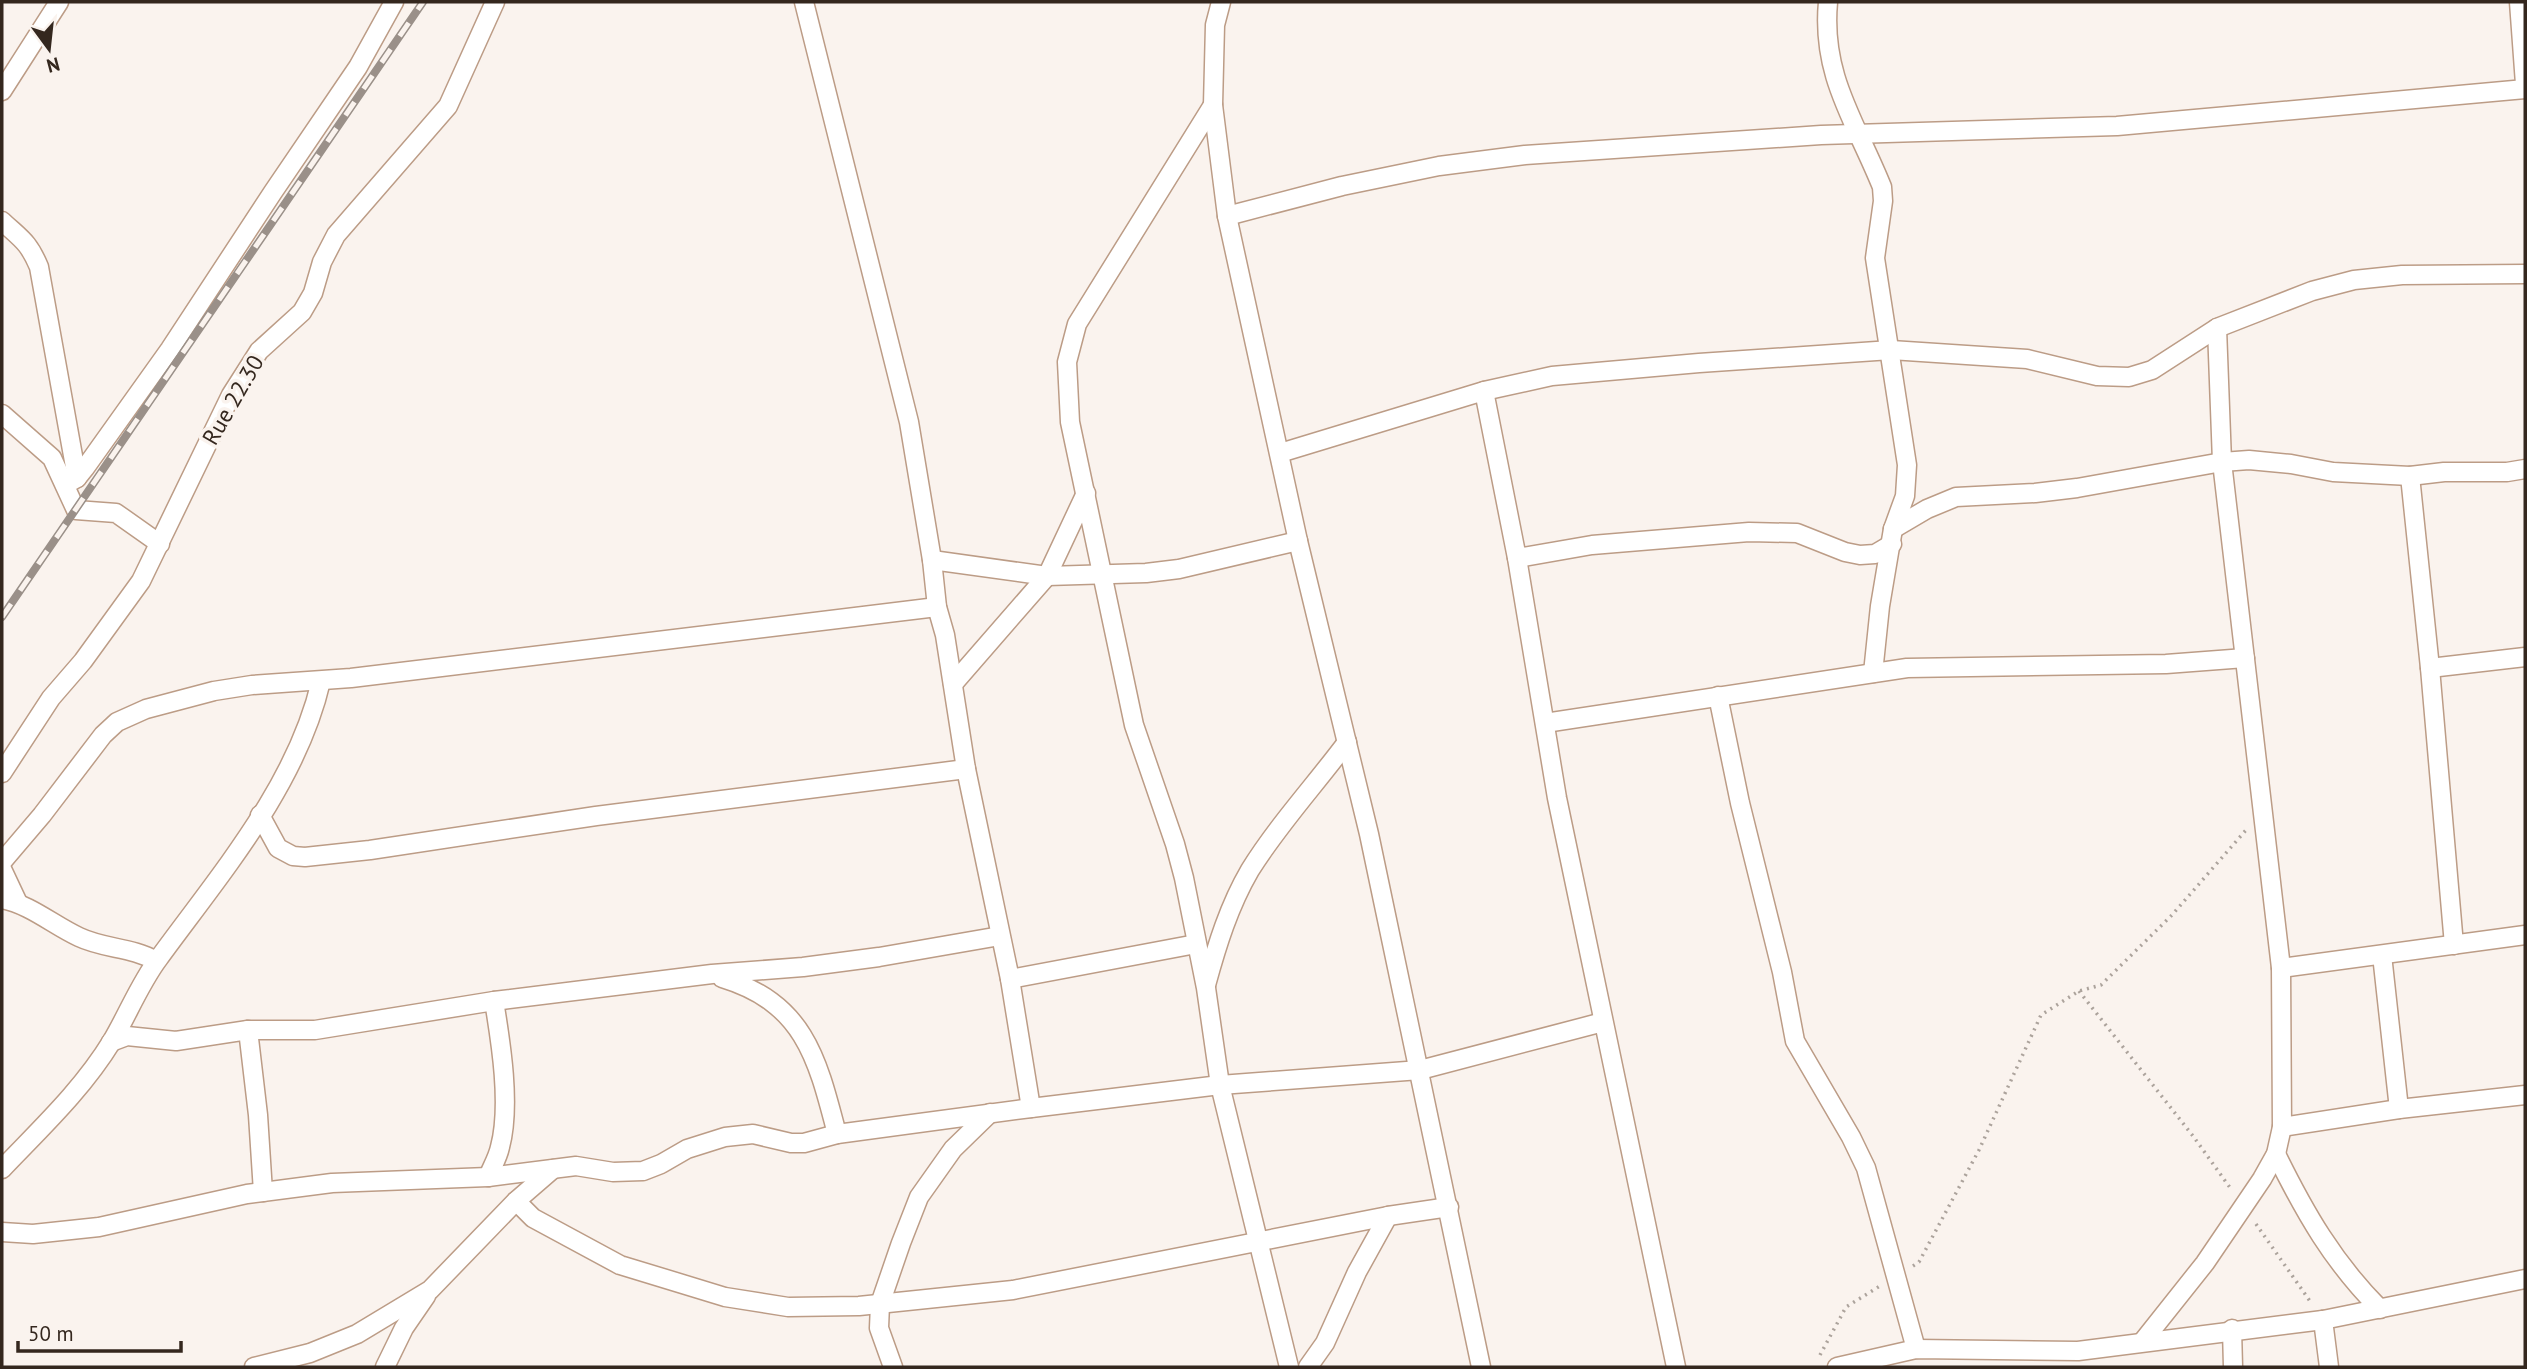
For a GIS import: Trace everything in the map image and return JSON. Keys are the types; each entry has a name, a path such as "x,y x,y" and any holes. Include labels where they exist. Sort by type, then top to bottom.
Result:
{"street":[{"path":"2,91 59,2"},
{"path":"71,481 170,349 358,67 394,2"},
{"name":"Rue 22.30","path":"2,773 51,698 83,661 141,581 231,395 259,351 302,312 313,293 322,262 336,235 369,200 447,106 495,2"},
{"path":"804,2 909,422 937,607 953,684 966,769 1010,979 1031,1108"},
{"path":"1221,2 1215,25 1213,105 1227,216 1298,541 1369,834 1481,1367"},
{"path":"1828,2 1826,16 1835,82 1882,187 1883,201 1875,258 1891,350 1907,480 1880,606 1873,673"},
{"path":"1227,216 1342,186 1439,166 1525,155 1821,135 2118,126 2525,87 2519,2"},
{"path":"1213,105 1077,324 1066,362 1070,422 1134,725 1175,844 1206,988 1220,1086 1289,1367"},
{"path":"2,221 31,248 38,267 76,510 116,513 160,544"},
{"path":"1280,453 1484,391 1552,376 1699,362 1891,350 2027,359 2096,376 2129,377 2152,370 2217,328 2312,290 2354,280 2402,275 2525,274"},
{"path":"2143,1341 2205,1263 2243,1206 2276,1154 2282,1127 2281,968 2222,462 2217,328"},
{"path":"1484,391 1517,558 1557,798 1676,1367"},
{"path":"2,414 52,458 71,481"},
{"path":"1517,558 1592,545 1762,531 1797,533 1845,552 1875,554 1927,509 1956,497 2056,491 2160,475 2222,462 2249,460 2333,472 2410,476 2525,469"},
{"path":"2410,476 2454,945"},
{"path":"953,684 1047,576 1086,493"},
{"path":"932,560 1047,576 1103,575 1180,569 1298,541"},
{"path":"2,862 103,735 117,722 146,709 214,691 285,681 321,681 937,607"},
{"path":"2430,668 2525,657"},
{"path":"1545,723 1907,668 2166,664 2245,658"},
{"path":"2,1170 82,1084 111,1042 156,961 260,816 307,730 321,681"},
{"path":"1718,696 1740,803 1782,972 1795,1041 1866,1168 1916,1349"},
{"path":"1206,988 1221,933 1250,871 1347,742"},
{"path":"260,816 278,848 293,856 305,857 370,850 596,816 966,769"},
{"path":"2,869 10,901 94,943 134,951 156,961"},
{"path":"2281,968 2525,935"},
{"path":"111,1042 127,1036 176,1041 248,1030 315,1030 494,1001 712,974 803,967 1000,936"},
{"path":"1010,979 1196,944"},
{"path":"2382,955 2399,1109"},
{"path":"712,974 747,985 765,996 786,1013 800,1030 815,1062 837,1133"},
{"path":"488,1177 500,1149 503,1132 502,1062 494,1001"},
{"path":"2,1232 33,1234 99,1227 143,1219 206,1202 263,1192 353,1182 488,1177 576,1166 613,1172 643,1171 687,1149 725,1137 753,1134 791,1143 804,1143 837,1133 1031,1108 1220,1086 1420,1070 1603,1022"},
{"path":"248,1030 258,1115 263,1192"},
{"path":"2282,1127 2399,1109 2525,1095"},
{"path":"893,1367 879,1328 880,1304 919,1197 953,1149 990,1113"},
{"path":"2276,1154 2303,1210 2352,1281 2380,1309"},
{"path":"385,1367 404,1328 430,1290 516,1201 553,1169"},
{"path":"516,1201 533,1218 620,1265 725,1297 788,1307 823,1308 1013,1290 1116,1268 1449,1206"},
{"path":"1308,1367 1325,1343 1357,1272 1388,1216"},
{"path":"1838,1367 1916,1349 2078,1350 2232,1329 2323,1320 2525,1279"},
{"path":"254,1367 310,1353 357,1334 430,1290"},
{"path":"2323,1320 2329,1367"},
{"path":"2232,1329 2233,1367"}],"path":[{"path":"1820,1355 1846,1307 1919,1262 1979,1150 2041,1016 2079,991 2101,985 2172,915 2264,810"},
{"path":"2079,991 2193,1136 2323,1320"}],"railway":[{"path":"2,617 423,2"}]}
